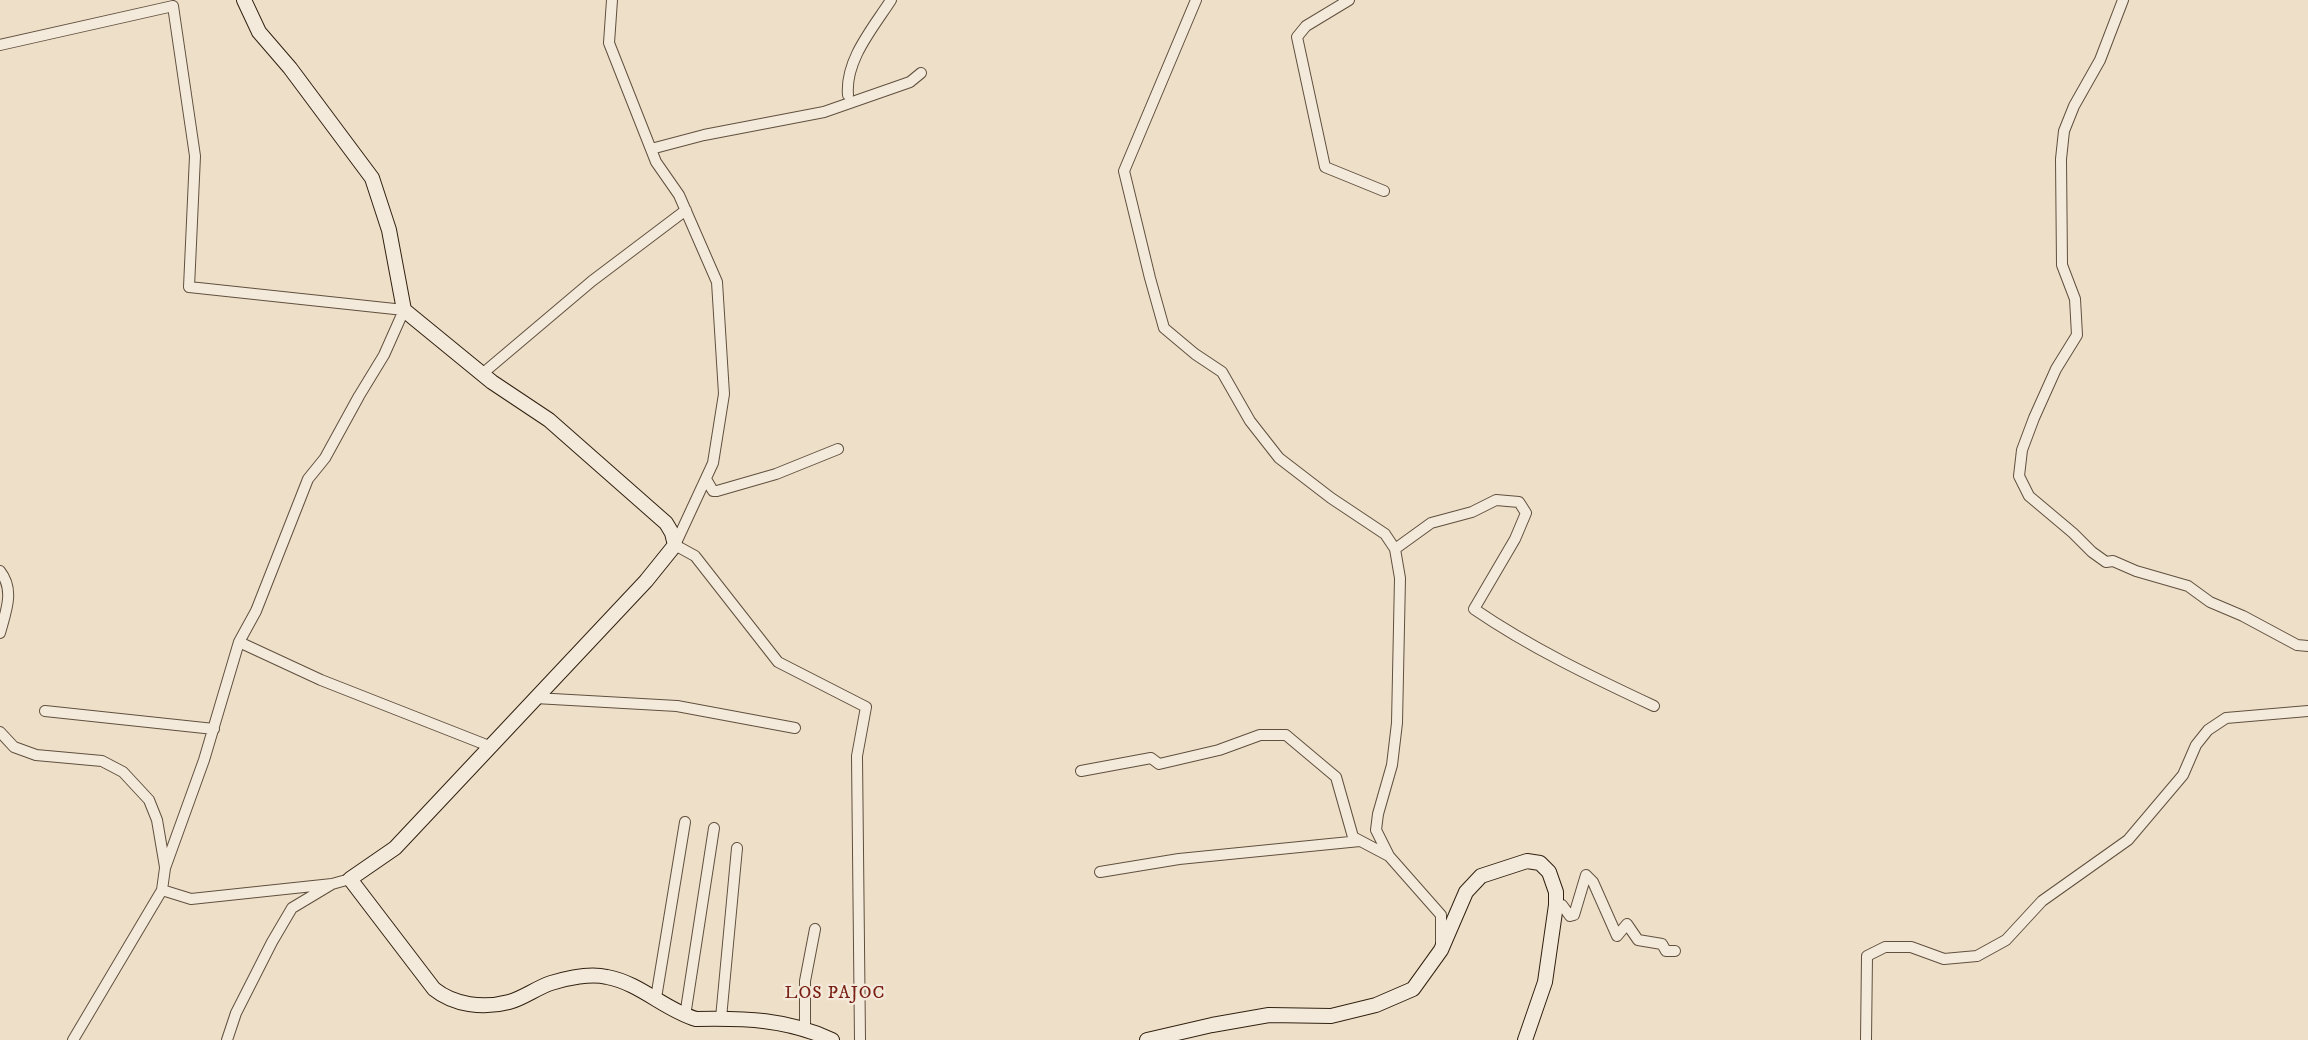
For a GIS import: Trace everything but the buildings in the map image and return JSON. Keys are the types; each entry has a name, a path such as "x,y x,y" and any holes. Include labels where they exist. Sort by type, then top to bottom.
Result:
{"street":[{"path":"73,1040 162,890 165,868 214,728 239,642 256,611 308,479 325,458 384,355 404,310 389,230 372,178 290,68 259,32 244,0"},
{"path":"162,890 191,899 332,884 350,879 395,848 646,581 675,545 713,463 724,394 717,282 680,195 656,162 609,43 612,0"},
{"path":"848,95 846,80 860,49 891,0"},
{"path":"1196,0 1124,172 1164,328 1222,372 1250,420 1279,458 1331,498 1385,534 1395,548 1400,578 1397,722 1392,765 1378,814 1376,830 1389,856 1440,915 1440,950"},
{"path":"1349,0 1306,26 1297,36 1325,167 1384,191"},
{"path":"2123,0 2100,60 2074,106 2064,131 2061,159 2062,265 2075,299 2076,335 2056,369 2034,418 2022,450 2020,476 2030,496 2074,533 2092,552 2106,562 2113,561 2136,571 2188,586 2210,602 2243,616 2296,645 2308,646"},
{"path":"0,45 173,6 196,156 188,287 404,310 482,374 549,420 666,523 672,533 675,545 695,556 778,662 866,707 857,756 860,1040"},
{"path":"651,150 704,135 824,112 910,82 921,73"},
{"path":"482,374 592,281 686,210"},
{"path":"706,479 712,490 717,491 776,474 838,449"},
{"path":"1395,548 1431,522 1472,512 1496,500 1519,502 1526,513 1515,539 1474,609 1514,636 1586,675 1654,706"},
{"path":"0,571 7,580 9,603 0,632"},
{"path":"239,642 321,680 490,746"},
{"path":"535,698 677,706 795,728"},
{"path":"45,711 214,728"},
{"path":"1866,1040 1867,956 1885,947 1911,947 1944,959 1977,956 2006,940 2042,901 2128,840 2183,774 2196,745 2208,730 2226,718 2308,711"},
{"path":"0,732 14,747 36,755 102,761 123,772 149,800 157,820 165,868"},
{"path":"1081,771 1151,758 1159,764 1219,750 1260,735 1286,735 1336,777 1353,837 1389,856"},
{"path":"656,998 685,822"},
{"path":"685,1016 714,828"},
{"path":"1100,872 1196,857 1360,841"},
{"path":"721,1018 737,848"},
{"path":"1147,1040 1212,1025 1269,1015 1331,1016 1376,1005 1413,989 1440,950 1466,892 1481,876 1527,861 1540,863 1549,872 1556,892 1556,905 1545,982 1525,1040"},
{"path":"1556,905 1562,905 1570,916 1574,915 1586,875 1593,882 1618,936 1627,924 1638,940 1662,944 1666,951 1675,951"},
{"path":"350,879 434,989 446,999 469,1006 509,1002 551,983 579,977 607,976 634,986 685,1016 696,1019 721,1018 772,1021 805,1028 832,1040"},
{"path":"227,1040 236,1013 272,942 292,908 332,884"},
{"path":"805,1028 804,981 816,929"}],"district":[{"name":"LOS PAJOC","path":"835,994"}]}
